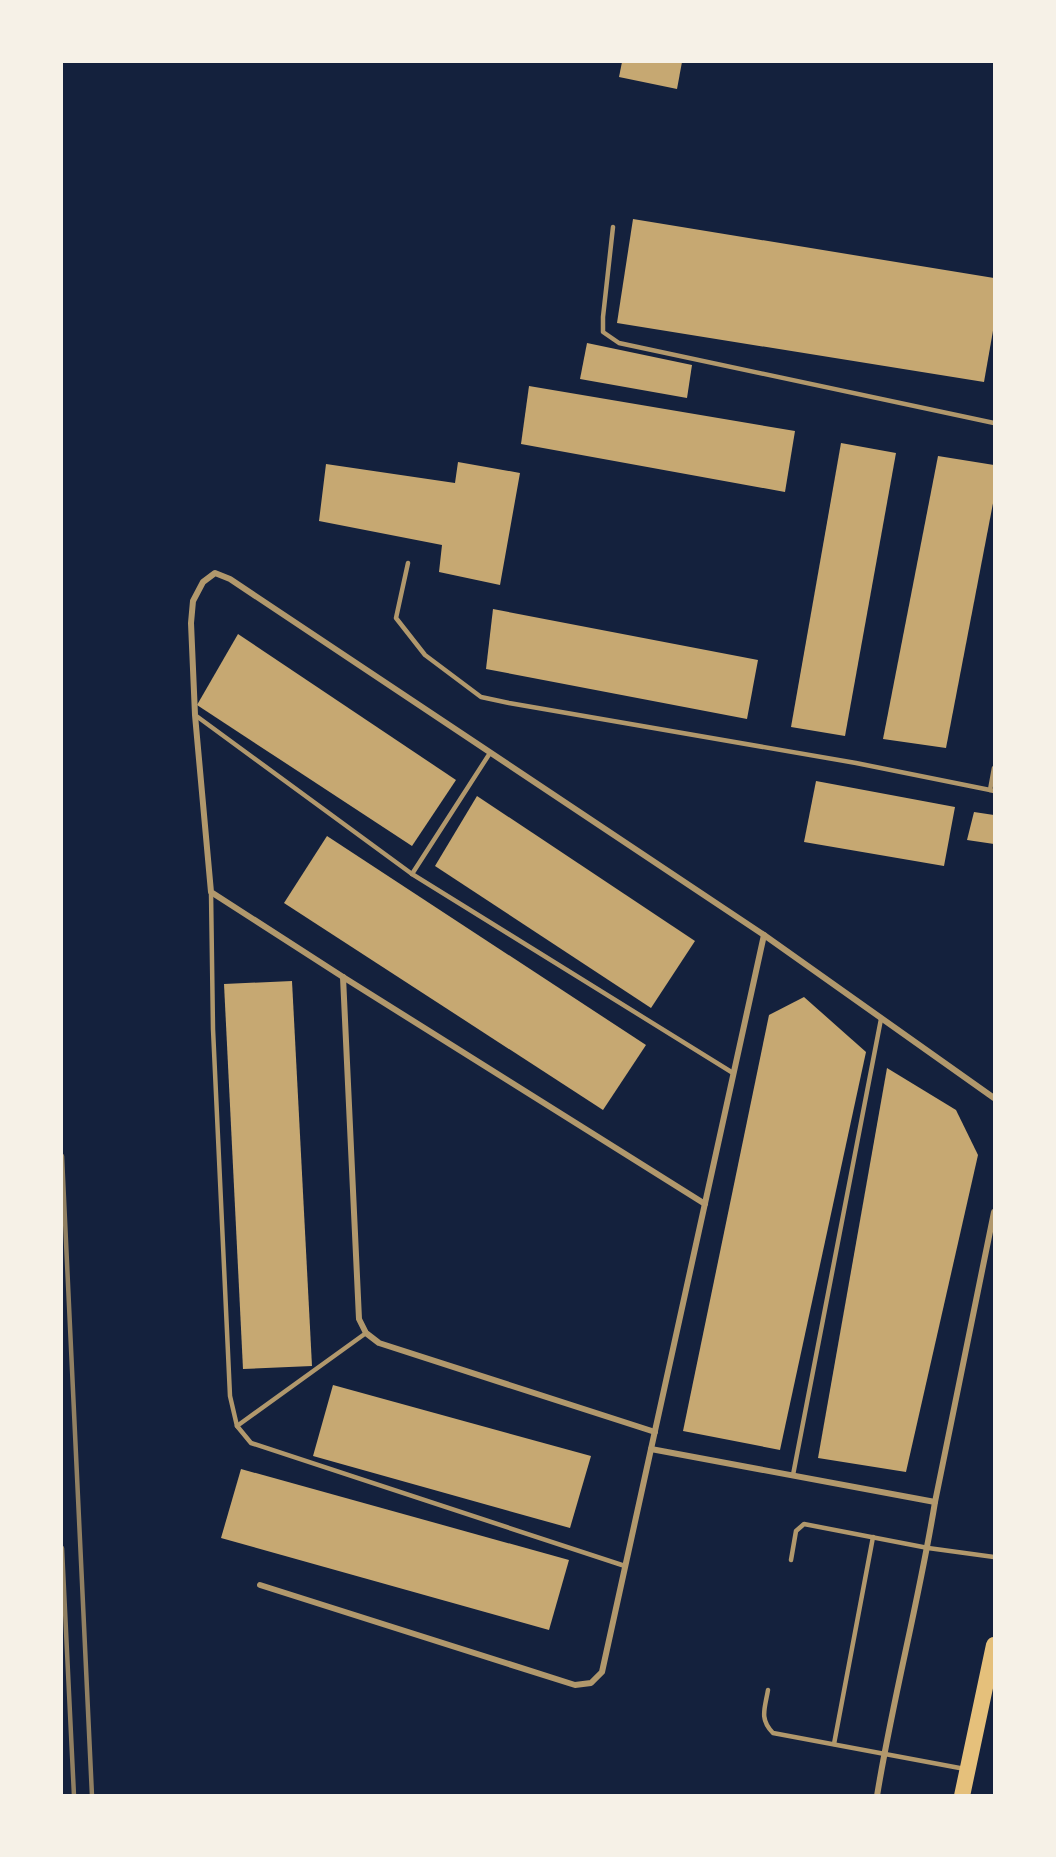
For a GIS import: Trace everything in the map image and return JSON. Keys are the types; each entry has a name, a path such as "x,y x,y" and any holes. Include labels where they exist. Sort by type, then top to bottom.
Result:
{"highway":[{"path":"962,1796 994,1645"}],"street":[{"path":"705,1204 342,977 211,892 195,715 191,623 193,601 203,582 215,573 230,579 764,935 994,1098"},
{"path":"260,1585 575,1685 591,1683 602,1672 764,935"},
{"path":"342,977 359,1319 366,1333 379,1343 655,1432"},
{"path":"877,1796 994,1212"},
{"path":"651,1449 935,1502"}],"lane":[{"path":"613,227 603,332 619,343 994,423"},
{"path":"408,563 396,618 425,655 481,697 856,763 992,791 994,768"},
{"path":"195,715 412,874 733,1073"},
{"path":"412,874 490,753"},
{"path":"211,892 213,1029 229,1384 237,1426 251,1443 625,1566"},
{"path":"793,1475 881,1020"},
{"path":"237,1426 366,1333"},
{"path":"791,1560 796,1531 804,1524 928,1548 994,1557"},
{"path":"834,1744 873,1537"},
{"path":"768,1690 764,1714 765,1726 773,1733 968,1769"}],"building":[{"path":"622,62 682,62 677,89 619,77"},
{"path":"633,219 994,278 994,325 984,382 617,323"},
{"path":"587,343 692,365 687,398 580,379"},
{"path":"529,386 795,431 785,492 521,444"},
{"path":"841,443 896,453 845,736 791,727"},
{"path":"938,456 994,465 994,498 946,748 883,739"},
{"path":"458,462 520,473 500,585 439,572 442,545 319,521 326,464 455,483"},
{"path":"493,609 758,660 747,719 486,669"},
{"path":"238,634 456,780 412,846 197,705"},
{"path":"816,781 955,807 944,866 804,842"},
{"path":"477,796 695,941 651,1008 435,866"},
{"path":"974,812 994,815 994,844 967,840"},
{"path":"327,836 646,1045 603,1110 284,903"},
{"path":"292,981 312,1366 243,1369 224,984"},
{"path":"804,997 866,1052 780,1450 683,1431 769,1015"},
{"path":"887,1068 956,1110 978,1155 906,1472 818,1458"},
{"path":"333,1385 591,1456 570,1528 313,1456"},
{"path":"241,1469 569,1560 549,1630 221,1538"}],"railway":[{"path":"62,1156 92,1796"},
{"path":"62,1548 74,1796"}]}
